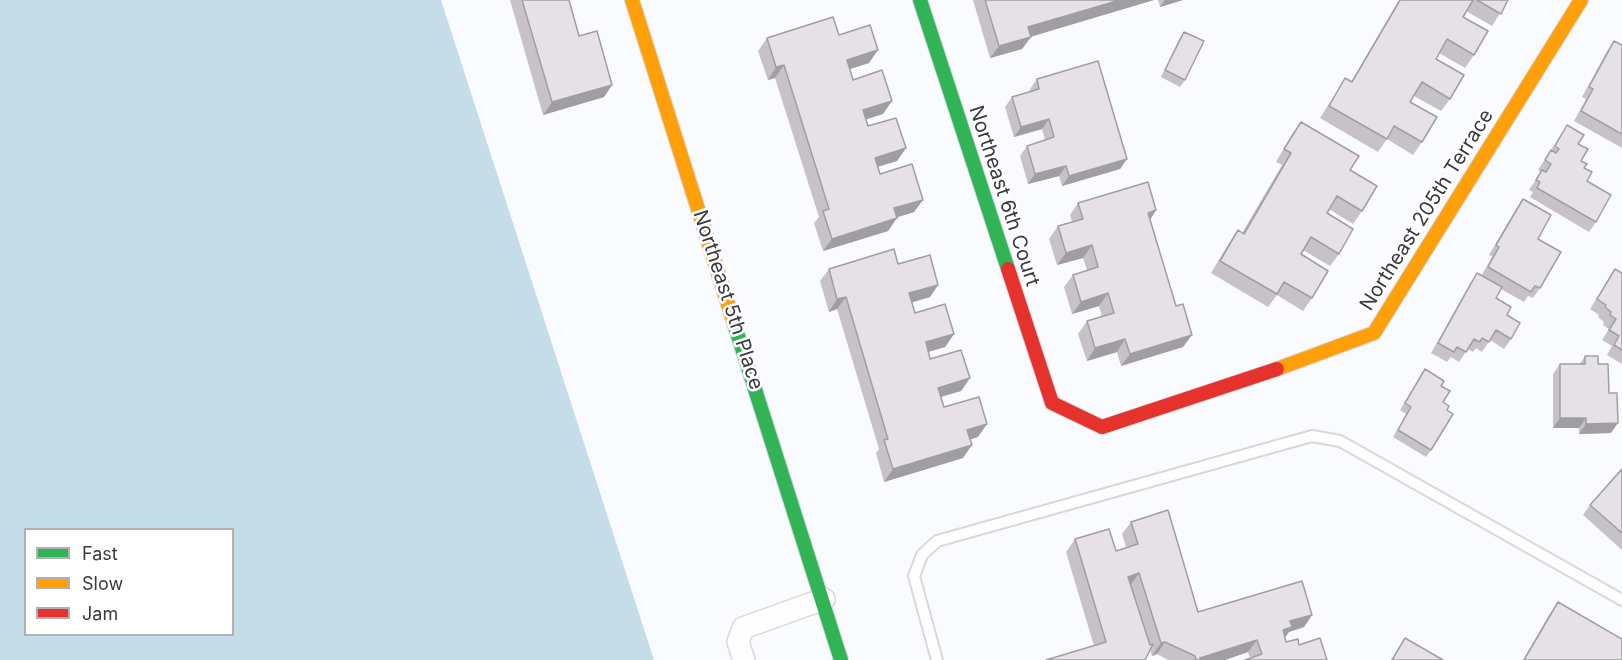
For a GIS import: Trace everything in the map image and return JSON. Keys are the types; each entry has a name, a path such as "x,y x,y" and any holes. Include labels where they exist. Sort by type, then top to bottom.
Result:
{"street":[{"name":"Northeast 5th Place","path":"632,0 824,599 841,660"},
{"name":"Northeast 6th Court","path":"920,0 1052,403"},
{"name":"Northeast 205th Terrace","path":"1052,403 1102,427 1269,372 1374,333 1581,0"},
{"path":"744,660 738,642 743,628 824,599"}],"lane":[{"path":"937,660 914,576 922,555 937,541 1312,436 1340,441 1622,600"}],"water":[{"path":"0,0 441,0 654,660 0,660"}],"building":[{"path":"522,0 569,0 579,36 597,31 612,85 552,102"},
{"path":"985,0 1120,0 1028,27 1031,37 999,46"},
{"path":"1400,0 1473,0 1463,17 1488,31 1474,55 1447,39 1436,59 1464,75 1450,99 1422,82 1410,102 1437,117 1422,142 1394,126 1387,139 1329,106 1345,78 1352,82"},
{"path":"1477,0 1508,0 1501,14"},
{"path":"833,17 839,35 870,25 878,50 847,60 853,80 882,70 892,101 863,110 868,126 896,118 906,148 875,158 880,174 912,164 923,200 894,208 897,218 832,239 823,211 829,209 784,65 776,67 767,38"},
{"path":"1184,32 1204,41 1185,80 1165,70"},
{"path":"1614,41 1622,45 1622,134 1581,111 1593,89 1589,87"},
{"path":"1098,61 1127,159 1069,176 1066,166 1035,174 1027,146 1054,137 1049,119 1021,127 1012,97 1039,89 1037,79"},
{"path":"1301,122 1359,156 1350,170 1377,186 1362,211 1337,196 1327,213 1353,229 1339,254 1311,237 1301,254 1328,271 1312,298 1284,282 1277,294 1220,261 1238,230 1244,234 1291,153 1284,149"},
{"path":"1567,125 1584,135 1578,144 1588,149 1581,161 1587,164 1584,168 1592,172 1587,181 1611,195 1596,222 1537,188 1540,182 1536,180 1542,170 1546,172 1551,164 1545,160 1551,150 1556,153 1559,149 1555,146"},
{"path":"1148,182 1156,210 1148,213 1176,306 1183,304 1192,335 1130,354 1125,339 1095,348 1087,321 1114,313 1108,293 1081,302 1073,275 1098,267 1092,245 1066,253 1058,226 1083,219 1078,203"},
{"path":"1523,199 1551,215 1538,239 1561,252 1540,288 1535,286 1531,292 1488,267 1499,247 1496,245"},
{"path":"894,249 898,264 930,255 938,285 909,293 915,313 945,304 954,334 926,342 930,359 961,350 970,378 938,388 944,407 979,397 987,424 967,430 972,445 893,469 884,440 888,439 846,297 837,299 829,269"},
{"path":"1615,269 1622,273 1622,350 1614,345 1619,336 1609,330 1616,319 1610,315 1611,312 1605,307 1606,305 1597,299"},
{"path":"1477,273 1502,287 1496,298 1511,307 1507,315 1520,323 1511,339 1496,330 1489,342 1482,338 1480,342 1474,339 1466,352 1457,347 1454,352 1438,343"},
{"path":"1585,356 1598,356 1598,364 1608,364 1609,393 1617,393 1618,423 1586,424 1586,418 1560,418 1560,364 1585,364"},
{"path":"1425,369 1444,381 1441,386 1450,391 1443,402 1449,406 1447,410 1453,414 1431,450 1398,430 1411,407 1405,403"},
{"path":"1622,469 1622,533 1590,505"},
{"path":"1168,510 1198,612 1302,581 1312,615 1290,621 1292,627 1283,630 1286,642 1298,639 1299,645 1320,638 1327,660 1245,660 1262,654 1257,640 1196,660 1195,656 1165,642 1161,643 1139,573 1128,577 1150,645 1153,644 1145,660 1046,660 1106,642 1075,539 1109,529 1116,551 1138,544 1131,522"},
{"path":"1558,602 1622,639 1622,660 1524,660"},
{"path":"1405,638 1443,660 1392,660"}],"traffic: fast":[{"path":"920,0 1008,269"},
{"path":"733,320 841,660"}],"traffic: slow":[{"path":"632,0 733,320"},
{"path":"1277,369 1374,333 1581,0"}],"traffic: jam":[{"path":"1008,269 1052,403 1102,427 1277,369"}]}
